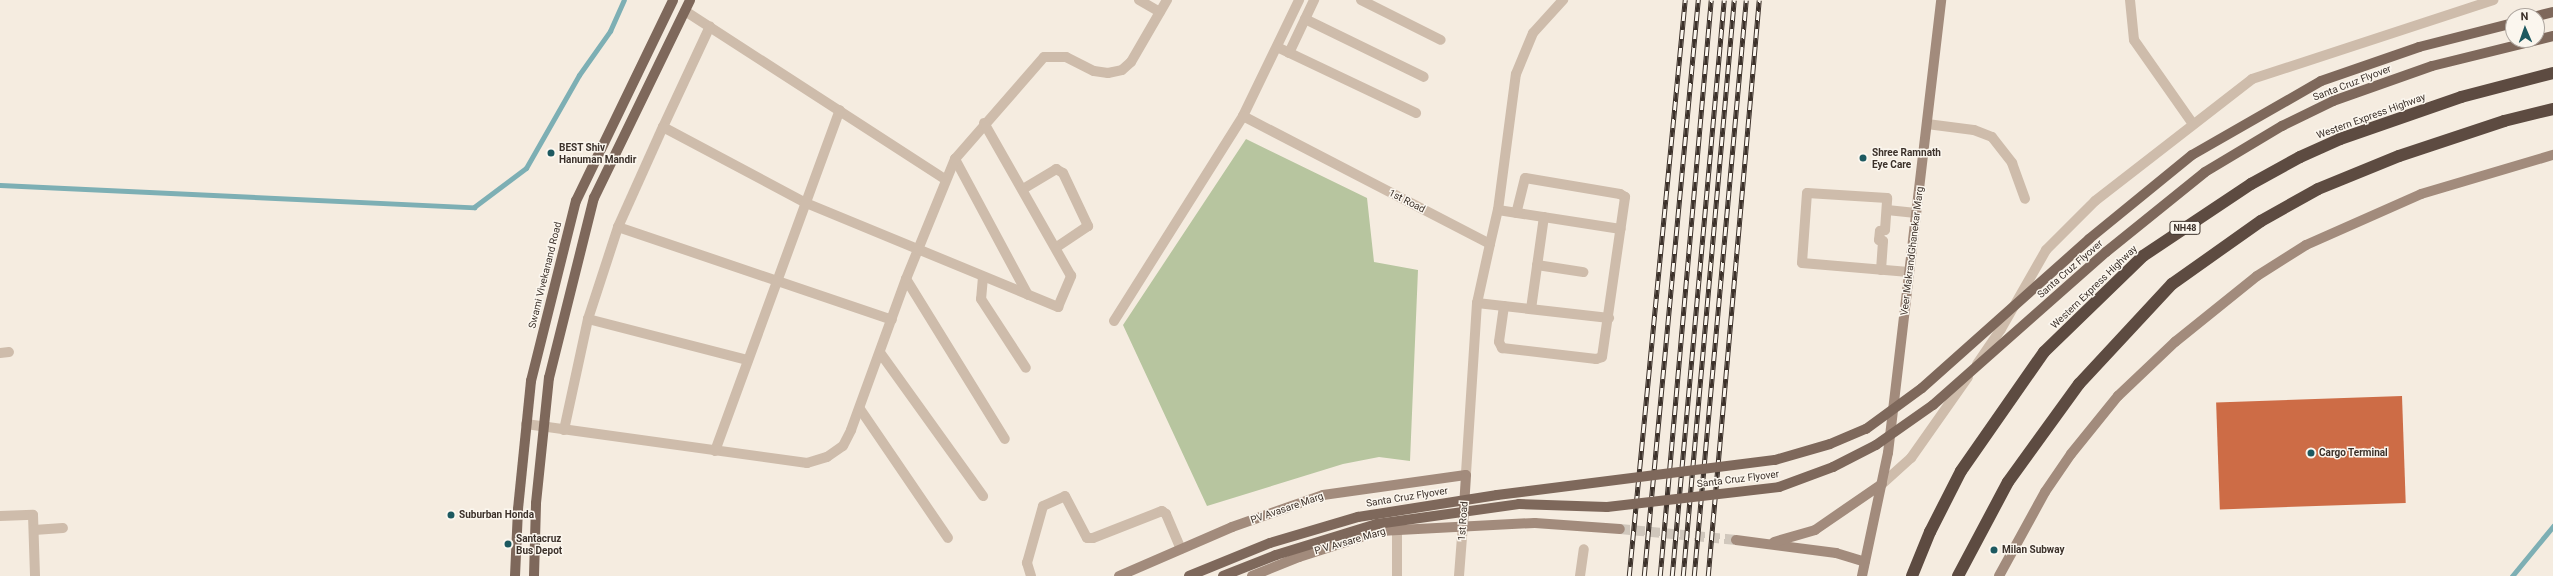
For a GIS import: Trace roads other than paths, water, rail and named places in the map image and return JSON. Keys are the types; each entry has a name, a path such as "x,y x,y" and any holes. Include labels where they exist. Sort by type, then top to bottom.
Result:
{"highway":[{"name":"Western Express Highway","path":"1912,576 1930,532 1962,471 2044,352 2143,256 2251,184 2300,157 2340,139 2461,97 2553,73"},
{"path":"1958,576 2008,482 2075,390 2172,284 2261,221 2318,189 2399,156 2504,121 2553,109"}],"main road":[{"name":"Swami Vivekanand Road","path":"515,576 526,424 531,381 576,201 673,0"},
{"path":"534,576 543,427 549,378 594,198 690,0"},
{"name":"Santa Cruz Flyover","path":"1189,576 1270,543 1358,517 1497,495 1775,460 1830,444 1866,429 1922,388 2089,239 2192,155 2321,81 2419,48 2505,25"},
{"name":"Santa Cruz Flyover","path":"1223,576 1276,555 1392,522 1519,504 1607,507 1779,488 1833,467 1876,445 1933,405 2106,252 2205,172 2282,126 2333,100 2432,66 2553,36"},
{"path":"562,258 578,262"}],"street":[{"path":"1139,0 1160,12"},
{"path":"526,424 807,463 827,457 843,446 860,409 882,354 906,279 945,179 955,159 984,123 1044,57 1066,57 1094,71 1108,73 1122,70 1131,62 1167,0"},
{"path":"1114,320 1243,116 1299,0"},
{"path":"1289,53 1314,0"},
{"path":"1362,0 1441,40"},
{"path":"1490,244 1498,210 1516,74 1533,33 1563,0"},
{"name":"Veer MakrandGhanekar Marg","path":"1862,576 1888,453 1941,0"},
{"path":"2130,0 2134,40 2193,124"},
{"path":"1770,543 1815,530 1882,484 1911,458 2001,329 2046,250 2095,200 2252,79 2493,0"},
{"path":"685,11 945,179"},
{"path":"1305,19 1424,77"},
{"path":"564,430 588,319 618,227 710,26"},
{"path":"1277,47 1416,113"},
{"path":"715,451 840,110"},
{"name":"1st Road","path":"1243,116 1490,244 1477,303 1459,576"},
{"path":"663,127 806,202 918,250 1058,307 1071,276 1057,247 984,123"},
{"path":"1927,124 1974,130 1992,137 2012,163 2025,199"},
{"path":"2000,576 2045,492 2071,454 2118,396 2175,342 2257,276 2306,245 2421,194 2553,155"},
{"path":"955,159 1028,295"},
{"path":"1022,189 1056,169 1063,173 1088,226 1057,247"},
{"path":"1504,306 1499,342 1502,348 1596,359 1604,352 1625,201 1623,195 1527,178 1522,181 1516,213"},
{"path":"1881,270 1884,242 1879,240 1880,231 1885,230 1887,210 1886,198 1812,192 1806,195 1802,263 1881,270 1909,272"},
{"path":"1498,210 1621,229"},
{"path":"1887,210 1916,213"},
{"path":"1531,309 1544,217"},
{"path":"618,227 892,320"},
{"path":"1537,265 1583,272"},
{"path":"983,277 981,299 1026,368"},
{"path":"906,279 1005,439"},
{"path":"1477,303 1609,318"},
{"path":"588,319 748,360"},
{"path":"882,354 983,496"},
{"path":"860,409 948,538"},
{"name":"PV Avasare Marg","path":"1119,576 1181,549 1323,495 1466,475"},
{"path":"1031,576 1027,564 1043,506 1065,496 1087,538 1093,538 1162,511 1166,514 1181,549"},
{"path":"0,516 32,514 34,530 35,576"},
{"name":"P V Avsare Marg","path":"1252,576 1337,544 1380,531 1463,524 1535,523 1620,529"},
{"path":"34,530 63,528"},
{"path":"1397,529 1397,576"},
{"path":"1736,540 1770,543 1836,553 1865,562"},
{"path":"1580,576 1584,549"}],"waterway":[{"path":"0,185 474,207 526,168 579,75 610,31 624,0"},
{"path":"2512,576 2553,526"}],"tunnel":[{"path":"1620,529 1736,540"}],"railway":[{"path":"1629,576 1685,0"},
{"path":"1644,576 1698,0"},
{"path":"1660,576 1711,0"},
{"path":"1672,576 1724,0"},
{"path":"1683,576 1734,0"},
{"path":"1694,576 1746,0"},
{"path":"1708,576 1759,0"}],"place":[{"name":"BEST Shiv Hanuman Mandir","path":"551,153"},
{"name":"Shree Ramnath Eye Care","path":"1863,158"},
{"name":"Cargo Terminal","path":"2311,453"},
{"name":"Suburban Honda","path":"451,515"},
{"name":"Santacruz Bus Depot","path":"508,544"},
{"name":"Milan Subway","path":"1994,550"}]}
